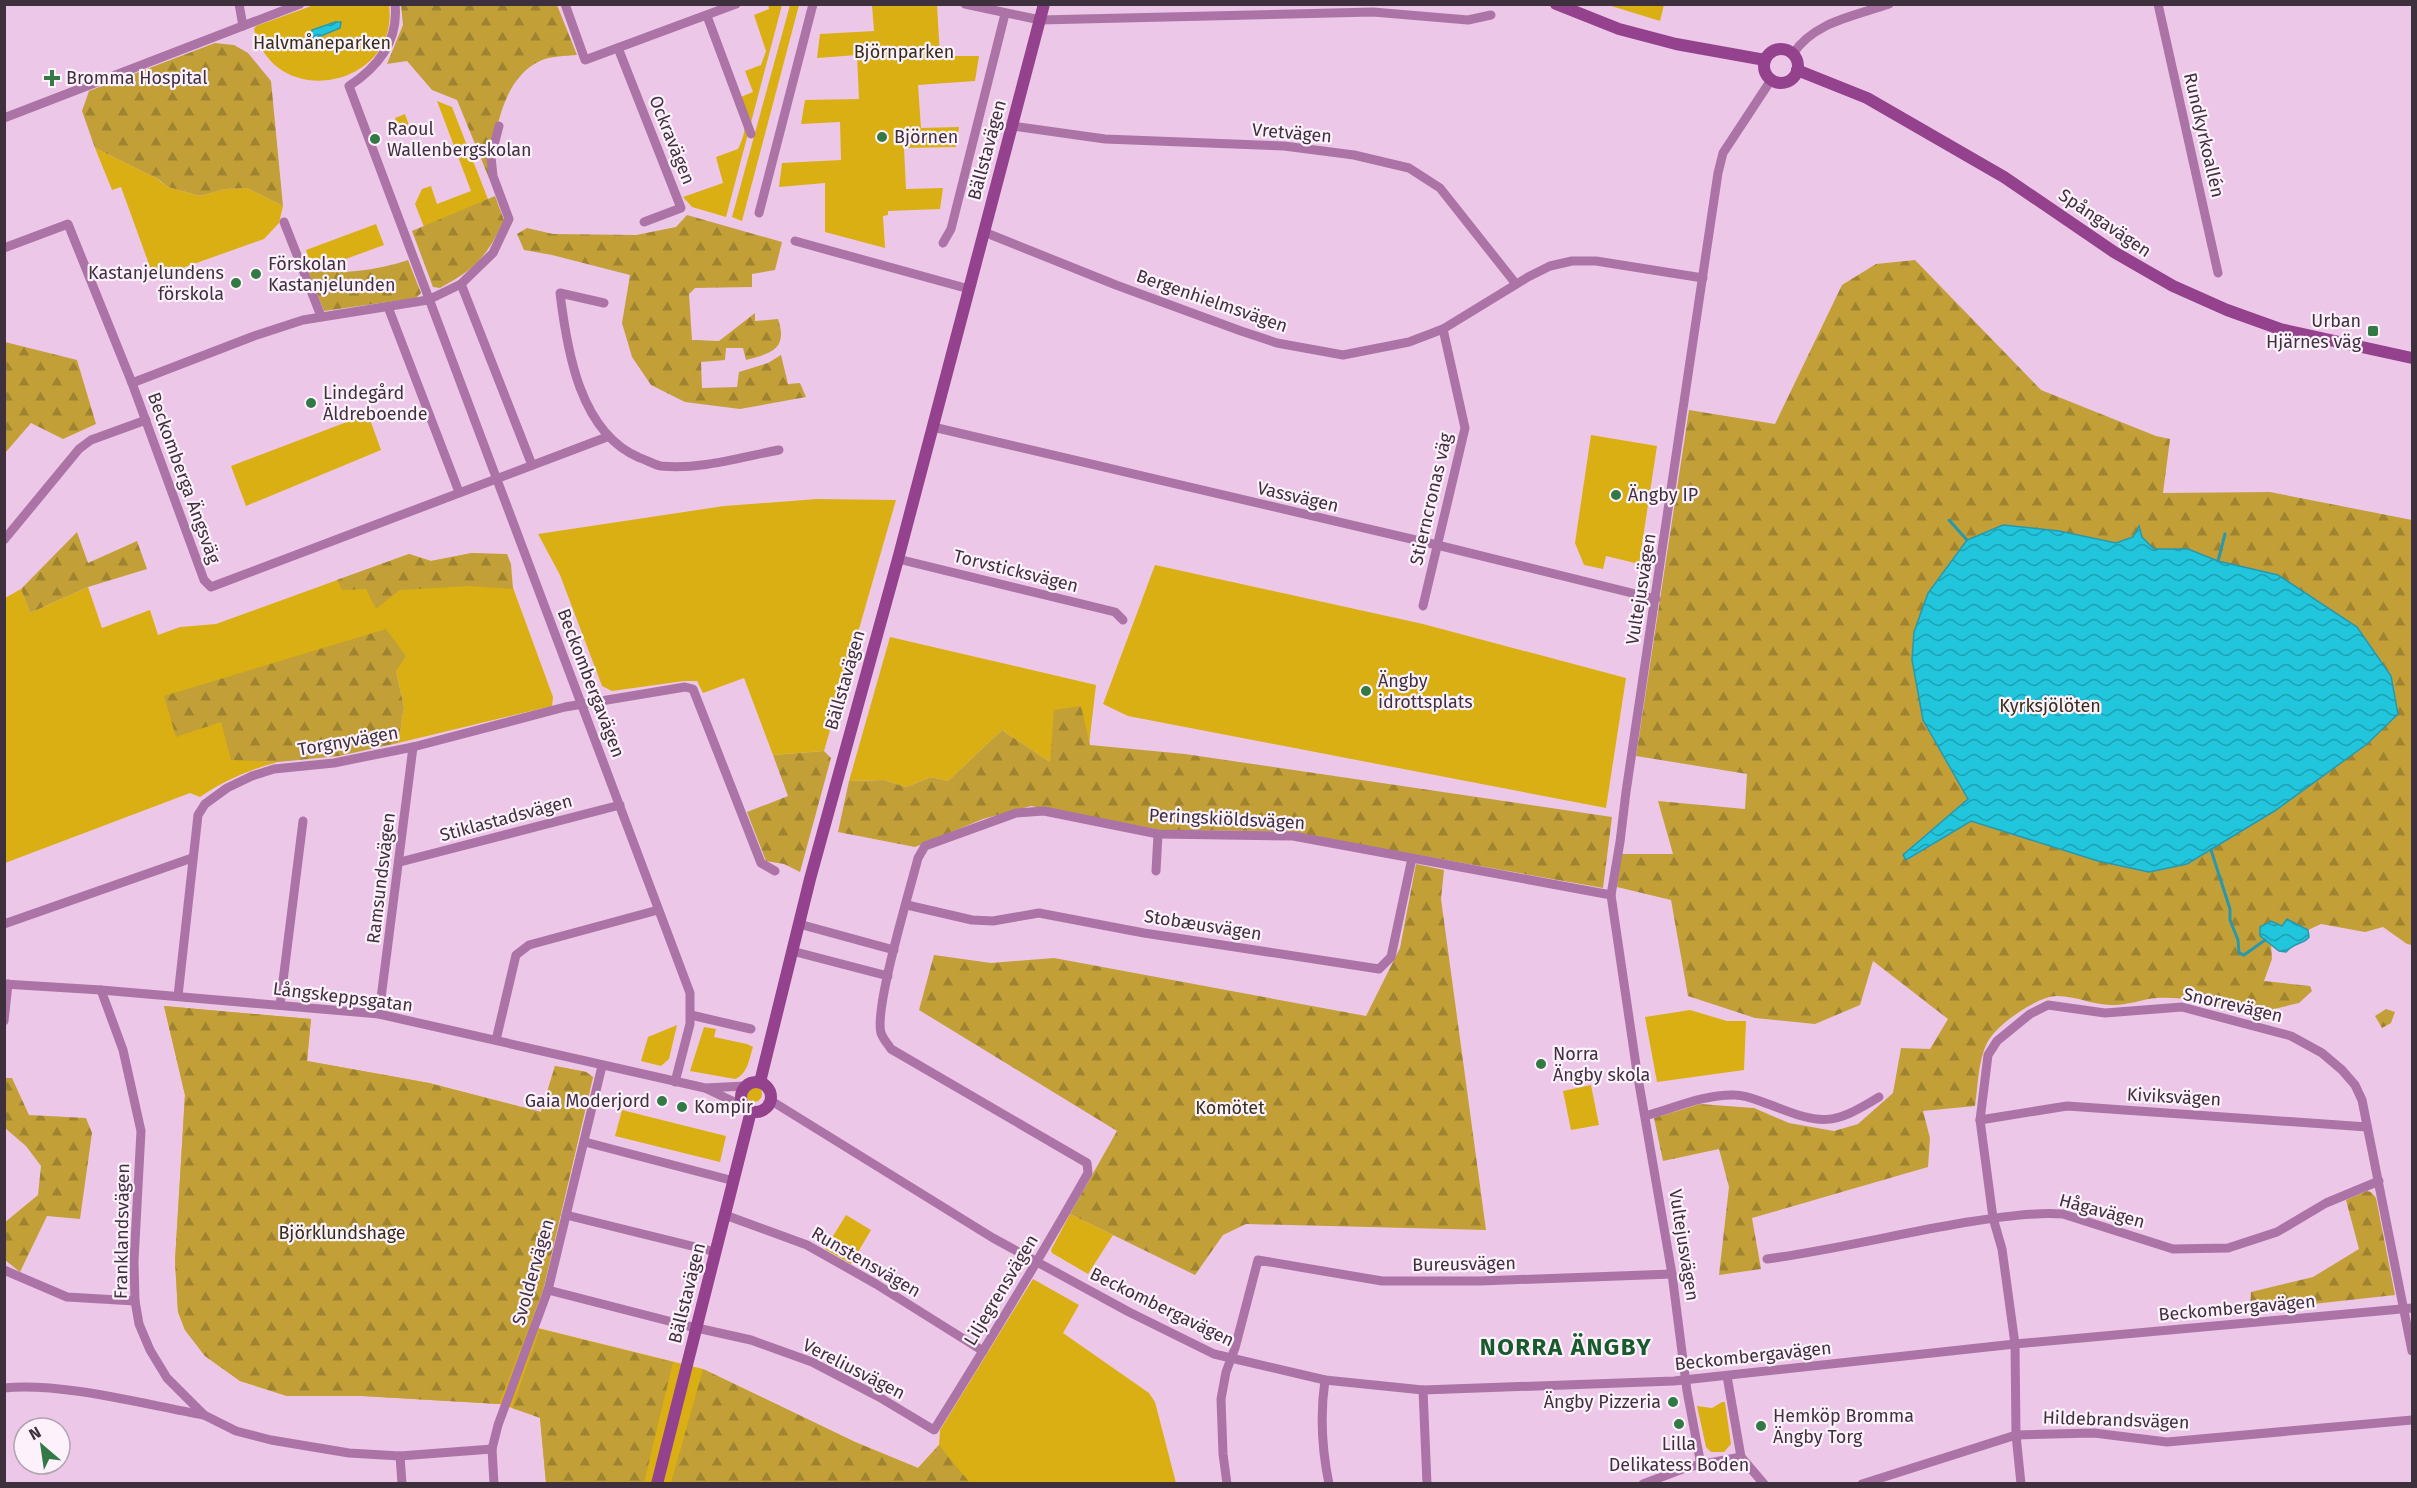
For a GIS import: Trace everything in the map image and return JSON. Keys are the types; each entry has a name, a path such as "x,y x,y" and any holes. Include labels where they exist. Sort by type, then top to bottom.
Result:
{"street":[{"path":"239,4 243,26"},
{"path":"4,118 300,4"},
{"name":"Beckombergavägen","path":"395,4 394,29 383,55 366,75 349,86 690,993 691,1016 675,1082"},
{"path":"565,4 585,60 736,4"},
{"path":"759,213 813,4"},
{"path":"965,4 1040,20 1361,12 1468,20 1491,15"},
{"name":"Bällstavägen","path":"760,1082 799,924 1044,4"},
{"path":"1556,4 1619,29 1676,44 1765,60"},
{"path":"1793,54 1799,44 1822,26 1888,4"},
{"name":"Rundkyrkoallén","path":"2158,4 2218,273"},
{"name":"Bällstavägen","path":"943,243 951,229 1005,14"},
{"path":"707,16 751,134"},
{"name":"Ockravägen","path":"618,48 681,208 644,222"},
{"path":"1780,49 1793,54 1797,61 1797,70 1793,77 1779,82 1771,80 1764,71 1765,60 1773,51 1780,49"},
{"name":"Spångavägen","path":"1797,70 1867,98 1984,165 2114,252 2152,276 2173,286 2226,310 2280,329 2412,358"},
{"name":"Vultejusvägen","path":"1701,1465 1611,895 1718,173 1723,153 1771,80"},
{"path":"132,383 254,336 303,320 428,300 461,284 494,253 509,219 493,176 491,157 499,126"},
{"name":"Vretvägen","path":"1012,126 1105,139 1284,146 1354,155 1409,168 1440,188 1516,284"},
{"path":"284,222 321,316"},
{"name":"Beckomberga Ängsväg","path":"4,248 68,224 132,383 204,580 211,587 607,437"},
{"name":"Bergenhielmsvägen","path":"984,232 1116,285 1277,343 1343,355 1409,342 1443,329 1550,266 1572,261 1596,261 1703,278"},
{"path":"795,241 969,289"},
{"path":"461,284 532,465"},
{"path":"604,303 560,293 564,329 578,383 607,437 631,454 659,466 693,466 779,450"},
{"path":"388,307 459,492"},
{"name":"Stierncronas väg","path":"1423,606 1465,428 1443,329"},
{"path":"4,540 79,449 91,440 146,420"},
{"name":"Vassvägen","path":"933,427 1437,545 1656,599"},
{"name":"Torvsticksvägen","path":"898,559 1115,612 1123,620"},
{"name":"Torgnyvägen","path":"178,996 198,815 205,804 227,788 274,769 334,763 413,747 582,704 685,687 693,690 762,863 775,871"},
{"name":"Ramsundsvägen","path":"379,1014 413,747"},
{"name":"Stiklastadsvägen","path":"400,862 620,806"},
{"name":"Peringskiöldsvägen","path":"1087,1163 891,1049 881,1034 880,1018 894,950 918,858 925,846 1016,813 1044,811 1158,834 1293,836 1611,895"},
{"path":"280,1005 303,821"},
{"path":"1156,872 1158,834"},
{"path":"4,924 192,858"},
{"name":"Stobæusvägen","path":"907,905 972,920 993,921 1039,913 1144,933 1379,969 1391,957 1412,858"},
{"path":"496,1040 516,955 529,945 658,910"},
{"path":"799,924 894,950"},
{"path":"792,951 888,976"},
{"name":"Långskeppsgatan","path":"4,1021 6,984 178,996 379,1014 705,1088 745,1086"},
{"name":"Franklandsvägen","path":"101,990 123,1050 141,1131 134,1260 135,1301 140,1324 167,1378 204,1415 236,1431 271,1440 349,1453 400,1456 492,1449"},
{"name":"Snorrevägen","path":"2021,1484 2016,1435 2014,1344 2002,1249 1993,1218 1980,1120 1988,1055 1997,1041 2030,1014 2048,1005 2104,1013 2182,1007 2283,1033 2322,1053 2342,1070 2355,1085 2362,1100 2409,1309 2412,1351"},
{"path":"691,1016 751,1029"},
{"name":"Svoldervägen","path":"494,1484 492,1449 498,1425 548,1290 602,1066"},
{"path":"745,1086 749,1083 760,1082 769,1090 770,1100 764,1109 748,1109"},
{"name":"Bällstavägen","path":"657,1484 734,1181 748,1109 741,1096 745,1086"},
{"name":"Långskeppsgatan","path":"705,1088 748,1109"},
{"path":"1645,1116 1711,1098 1737,1095 1817,1120 1829,1120 1854,1112 1879,1097"},
{"name":"Beckombergavägen","path":"770,1100 1037,1263 1129,1312 1214,1354 1326,1380 1423,1390 1686,1380 2014,1344 2409,1309"},
{"name":"Kiviksvägen","path":"1980,1120 2067,1106 2367,1127"},
{"path":"585,1142 734,1181"},
{"name":"Liljegrensvägen","path":"934,1430 1037,1263 1088,1173 1087,1163"},
{"name":"Hågavägen","path":"1767,1259 1807,1254 1993,1218 2046,1213 2063,1214 2173,1249 2228,1248 2277,1232 2326,1203 2379,1181"},
{"path":"566,1215 716,1252"},
{"name":"Runstensvägen","path":"725,1215 807,1245 876,1284 983,1351"},
{"name":"Bureusvägen","path":"1230,1359 1258,1260 1382,1281 1480,1281 1672,1274"},
{"path":"4,1270 67,1297 135,1301"},
{"name":"Vereliusvägen","path":"548,1290 752,1340 812,1362 879,1397 934,1430"},
{"path":"1227,1484 1223,1454 1221,1399 1230,1359"},
{"path":"1727,1376 1741,1457 1764,1484"},
{"path":"1326,1380 1323,1396 1323,1441 1329,1484"},
{"path":"4,1388 18,1386 75,1392 204,1415"},
{"path":"1423,1390 1427,1484"},
{"name":"Hildebrandsvägen","path":"1862,1484 2016,1435 2094,1433 2168,1442 2412,1420"},
{"path":"400,1456 402,1484"},
{"path":"1643,1484 1688,1467 1741,1457"}],"green space":[{"path":"1664,4 1660,21 1608,5"},
{"name":"Halvmåneparken","path":"314,5 389,5 387,33 375,55 356,71 333,79 308,80 285,72 266,55 254,29 256,26"},
{"path":"401,5 557,5 577,55 544,59 527,70 516,82 501,112 489,178 457,100 432,90 407,61 387,64 403,25"},
{"path":"768,5 782,5 726,217 692,207 683,197 723,183 716,157 738,149 741,141 744,124 738,98 753,92 745,71 761,65 766,51 754,15 769,9"},
{"path":"790,5 799,5 742,221 732,217"},
{"name":"Björnparken","path":"872,5 937,5 940,56 979,56 975,81 918,85 921,128 959,127 956,147 904,148 906,189 943,188 940,209 888,211 888,215 883,216 885,248 825,232 825,183 779,187 782,163 841,160 840,122 801,124 805,100 859,99 857,55 817,58 820,34 874,31"},
{"path":"215,43 234,45 248,53 271,81 283,206 247,188 225,189 200,196 168,187 158,179 95,148 82,111 89,91"},
{"path":"437,101 452,107 493,212 428,237 415,204 422,189 431,186 437,204 471,191"},
{"path":"405,114 410,128 400,132 395,118"},
{"path":"95,148 156,178 168,187 200,196 225,189 247,188 283,206 279,223 264,239 154,278 121,187 112,190"},
{"path":"495,196 504,220 485,253 463,274 440,288 433,287 412,231"},
{"path":"687,215 782,242 775,270 752,274 752,287 695,288 689,294 692,340 719,341 755,313 755,321 778,319 781,329 781,337 776,348 763,355 746,360 743,348 726,348 725,360 701,362 702,388 737,387 739,372 768,363 781,355 788,384 800,383 806,397 740,409 685,402 651,385 632,357 622,323 630,275 524,250 517,234 527,228 553,234 636,235 676,227"},
{"path":"376,224 384,245 332,264 330,259 311,265 306,250"},
{"path":"408,260 421,293 416,298 324,311 308,271 358,271"},
{"name":"Kyrksjölöten","path":"1915,260 2041,390 2156,436 2170,439 2163,493 2270,492 2412,520 2412,945 2383,927 2365,932 2321,924 2308,930 2288,919 2282,926 2271,921 2260,928 2260,936 2271,945 2272,959 2264,981 2310,986 2312,991 2299,1003 2274,1009 2264,1019 2224,1007 2170,998 2104,1005 2057,996 2028,1006 1999,1028 1987,1043 1980,1066 1975,1106 1923,1111 1930,1138 1928,1167 1752,1218 1761,1269 1719,1275 1729,1187 1719,1149 1663,1161 1654,1118 1700,1104 1754,1108 1789,1123 1834,1131 1858,1124 1893,1093 1901,1048 1930,1049 1948,1019 1873,961 1860,1005 1815,1024 1755,1018 1688,996 1671,900 1617,887 1621,854 1673,854 1658,801 1745,809 1747,774 1636,756 1689,410 1775,424 1842,285 1876,264","holes":["2059,531 2117,543 2133,537 2142,537 2154,549 2188,549 2218,561 2398,714 2367,744 2276,810 2187,864 2149,872 2098,861 1971,821 1907,860 1903,855 1968,799 1923,720"]},
{"path":"5,342 77,360 96,424 63,439 31,423 5,453"},
{"path":"368,414 381,450 246,506 231,466"},
{"name":"Ängby IP","path":"1591,435 1657,446 1639,564 1606,556 1603,569 1584,565 1575,543"},
{"path":"817,499 896,500 824,751 773,755 744,678 703,693 697,681 612,691 602,686 560,575 538,534 724,506"},
{"path":"77,532 88,563 137,541 147,569 88,587 30,613 21,589"},
{"path":"472,553 501,555 553,697 552,706 398,743 404,707 396,671 221,722 258,761 278,762 238,776 200,797 190,793 5,863 5,598 21,589 30,613 88,587 102,628 150,610 158,635 180,627 216,624 409,554 431,561"},
{"path":"472,553 507,554 511,564 513,589 469,586 400,590 376,609 366,589 342,590 337,580 409,554 431,561"},
{"name":"Ängby idrottsplats","path":"1155,565 1423,624 1626,678 1606,808 1128,716 1103,704"},
{"path":"386,629 406,656 396,671 404,707 398,743 339,756 278,762 231,760 221,722 176,737 164,696"},
{"path":"890,637 1096,685 1089,745 1050,762 1002,730 948,781 931,777 906,787 884,780 849,781"},
{"path":"1081,706 1090,745 1185,754 1612,817 1603,888 1283,831 1161,830 1031,806 983,819 915,847 838,832 849,781 884,780 906,787 931,777 948,781 1002,730 1050,762 1054,710"},
{"path":"824,751 831,758 800,872 784,864 766,861 747,812 788,796 773,755"},
{"name":"Komötet","path":"1416,864 1444,870 1441,899 1486,1230 1246,1224 1223,1235 1195,1275 1070,1214 1117,1131 919,1010 934,955 991,963 1054,958 1366,1016 1400,948"},
{"name":"Björklundshage","path":"164,1006 311,1019 307,1061 429,1083 541,1112 555,1066 586,1072 593,1077 543,1290 530,1326 703,1369 855,1442 918,1468 939,1445 940,1430 1033,1279 1079,1305 1063,1333 1149,1393 1155,1402 1176,1483 546,1483 540,1417 499,1404 362,1396 287,1396 240,1381 205,1356 185,1330 178,1312 175,1261 185,1095"},
{"name":"Björklundshage","path":"164,1006 311,1019 307,1061 429,1083 541,1112 555,1066 586,1072 593,1077 543,1290 499,1404 362,1396 287,1396 240,1381 205,1356 185,1330 178,1312 175,1261 185,1095"},
{"path":"2386,1009 2395,1012 2391,1023 2382,1028 2375,1016"},
{"path":"1690,1010 1727,1021 1746,1021 1744,1070 1657,1082 1645,1017"},
{"path":"677,1025 669,1059 661,1066 641,1061 648,1037"},
{"path":"704,1027 716,1029 714,1037 753,1047 743,1074 735,1079 690,1071"},
{"path":"5,1078 12,1078 29,1115 86,1118 92,1133 80,1219 47,1216 20,1272 5,1260 4,1223 38,1195 41,1166 26,1146 5,1128"},
{"path":"1591,1085 1599,1125 1571,1130 1563,1091"},
{"path":"754,1086 762,1094 754,1102 746,1094"},
{"path":"622,1110 726,1136 720,1162 615,1136"},
{"path":"2367,1191 2376,1198 2395,1295 2250,1311 2251,1292 2313,1277 2359,1249 2346,1200"},
{"path":"1070,1214 1113,1235 1088,1274 1052,1253 1051,1250"},
{"path":"846,1215 871,1230 851,1264 825,1249"},
{"path":"540,1329 673,1362 644,1483 546,1483 540,1418 512,1408"},
{"path":"703,1369 855,1442 918,1468 939,1445 970,1483 671,1483"},
{"path":"1725,1402 1731,1444 1724,1452 1711,1452 1706,1447 1697,1406 1712,1408"}],"water":[{"path":"341,22 340,28 316,38 310,37 312,30"},
{"path":"2003,525 2059,531 2116,543 2133,537 2139,526 2142,537 2154,549 2188,549 2218,561 2278,575 2357,627 2391,676 2398,714 2367,744 2276,810 2187,864 2149,872 2098,861 1971,821 1906,860 1903,855 1968,799 1923,720 1912,660 1914,632 1928,593 1967,540"},
{"path":"2287,919 2308,930 2309,937 2286,952 2279,951 2260,936 2260,927 2271,921 2282,926"}],"waterway":[{"path":"1949,520 1967,540"},
{"path":"2218,561 2225,534"},
{"path":"2211,850 2230,909 2230,920 2238,940 2239,953 2244,955 2265,940"}],"place":[{"name":"Bromma Hospital","path":"52,78"},
{"name":"Björnen","path":"882,137"},
{"name":"Raoul Wallenbergskolan","path":"375,139"},
{"name":"Förskolan Kastanjelunden","path":"256,274"},
{"name":"Kastanjelundens förskola","path":"236,283"},
{"name":"Urban Hjärnes väg","path":"2373,331"},
{"name":"Lindegård Äldreboende","path":"311,403"},
{"name":"Ängby IP","path":"1616,495"},
{"name":"Ängby idrottsplats","path":"1366,691"},
{"name":"Norra Ängby skola","path":"1541,1064"},
{"name":"Gaia Moderjord","path":"662,1101"},
{"name":"Kompir","path":"682,1107"},
{"name":"Ängby Pizzeria","path":"1673,1402"},
{"name":"Lilla Delikatess Boden","path":"1679,1424"},
{"name":"Hemköp Bromma Ängby Torg","path":"1761,1426"}],"district":[{"name":"NORRA ÄNGBY","path":"1566,1347"}]}
